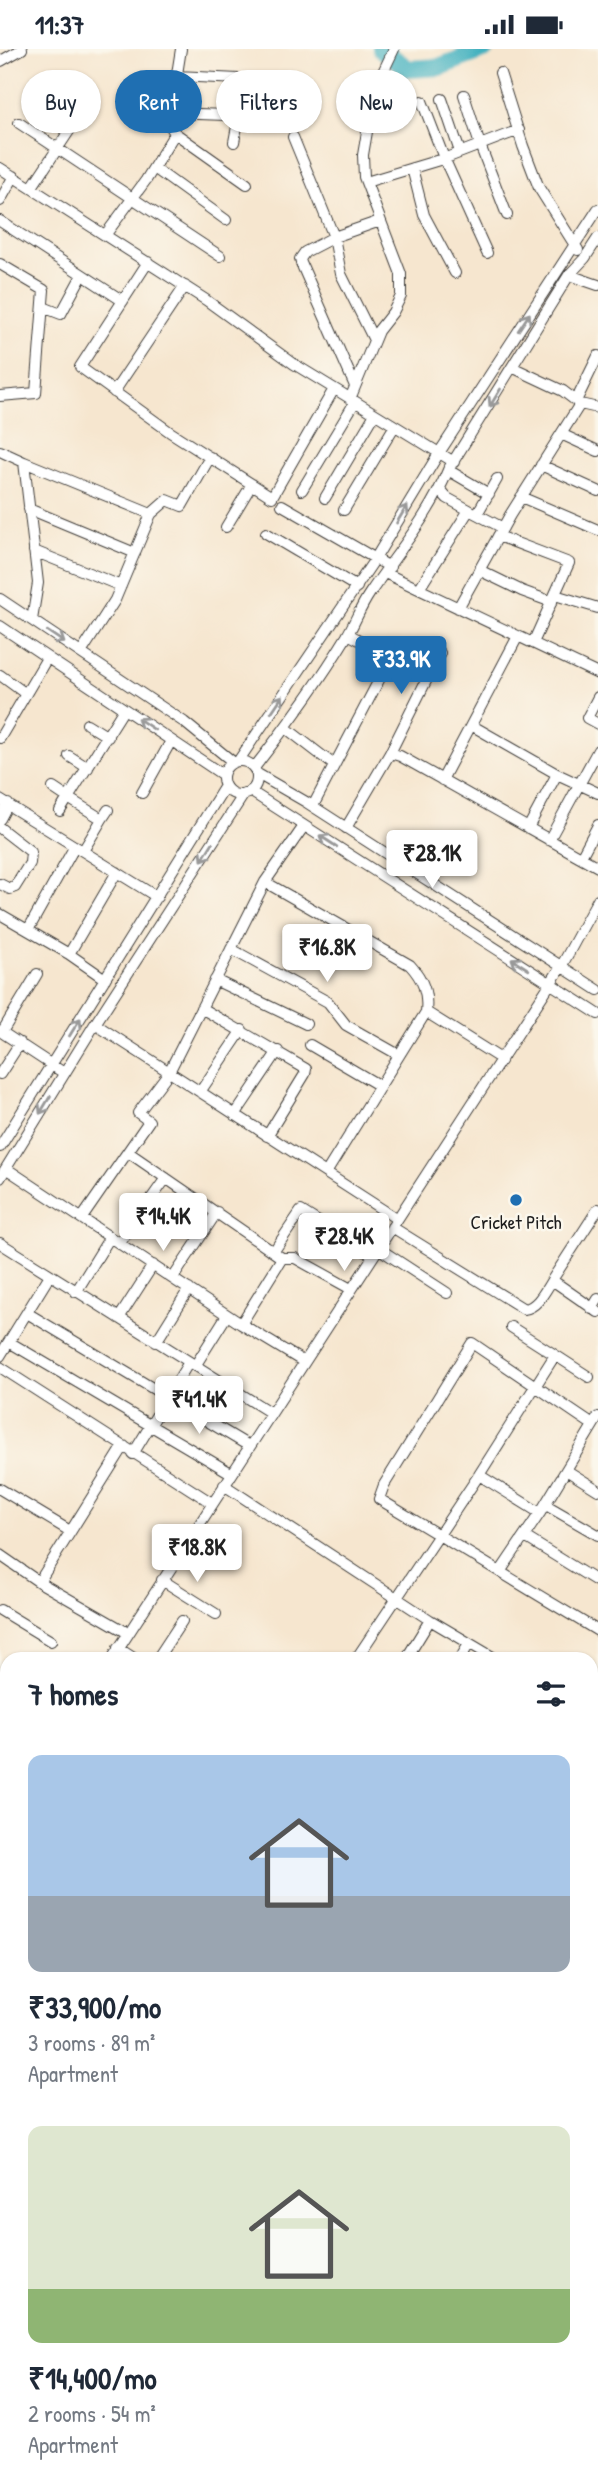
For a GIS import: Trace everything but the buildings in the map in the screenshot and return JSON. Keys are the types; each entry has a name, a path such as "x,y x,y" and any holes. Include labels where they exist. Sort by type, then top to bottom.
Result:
{"street":[{"path":"0,61 22,49"},
{"path":"178,70 181,49"},
{"path":"302,491 353,401 355,386 374,340 401,296 401,274 366,183 363,155 374,91 394,49"},
{"path":"500,73 539,188 574,246 585,258"},
{"path":"464,95 507,215"},
{"path":"442,99 460,152"},
{"path":"422,101 444,159 487,253"},
{"path":"19,123 220,256"},
{"path":"366,183 444,159 519,130"},
{"path":"32,187 69,133"},
{"path":"106,235 174,133 247,184"},
{"path":"234,142 236,133"},
{"path":"293,137 334,237 341,274 374,340"},
{"path":"0,168 185,286 294,364 439,453 451,466 489,494"},
{"path":"153,168 226,221"},
{"path":"412,168 425,215 456,273"},
{"path":"0,201 15,176"},
{"path":"598,209 439,453 357,587 236,761 225,769 223,775 225,786 233,793 247,793 304,826 598,1014"},
{"path":"355,386 300,259 305,252 334,237 380,221"},
{"path":"0,222 123,301"},
{"path":"304,1363 82,1218 3,1173 95,1024 247,793 256,784 255,771 348,634 369,594 440,490 451,466 569,275 585,258 598,238"},
{"path":"148,262 80,367 170,432 272,496 334,389"},
{"path":"0,264 44,290 36,393 0,396"},
{"path":"43,307 61,314 82,275"},
{"path":"569,275 598,285"},
{"path":"114,392 185,286"},
{"path":"458,608 521,497 561,434 598,356"},
{"path":"514,368 562,391 578,403 598,408"},
{"path":"325,498 375,414"},
{"path":"344,510 394,426"},
{"path":"561,434 598,451"},
{"path":"0,451 151,514"},
{"path":"81,653 115,600 151,514 167,500 182,506 210,457"},
{"path":"24,462 38,583 32,620"},
{"path":"541,465 598,491"},
{"path":"419,589 473,512 489,494 497,479"},
{"path":"226,527 253,484"},
{"path":"440,490 447,498 501,532 569,563 533,643"},
{"path":"521,497 598,530"},
{"path":"282,505 375,559 387,570 419,589 598,674"},
{"path":"29,509 135,553"},
{"path":"266,533 357,587"},
{"path":"34,551 121,586"},
{"path":"479,571 522,591 598,608"},
{"path":"0,599 184,722 236,761 245,761 255,771 598,990"},
{"path":"0,626 223,775"},
{"path":"313,806 391,657 348,634"},
{"path":"442,780 518,636"},
{"path":"346,828 390,753 440,653"},
{"path":"0,738 47,658"},
{"path":"0,675 26,694"},
{"path":"598,697 587,718 598,724"},
{"path":"60,811 124,709"},
{"path":"87,724 108,737"},
{"path":"471,725 557,774 598,793"},
{"path":"286,728 334,765"},
{"path":"142,793 172,741"},
{"path":"550,840 598,750"},
{"path":"390,753 400,756 598,867"},
{"path":"69,756 88,768"},
{"path":"528,828 557,774"},
{"path":"0,1147 225,786"},
{"path":"28,930 79,849 105,815 53,788"},
{"path":"0,818 4,802 157,897"},
{"path":"581,857 598,825"},
{"path":"82,1218 149,1121 138,1112 169,1072 265,882 304,826"},
{"path":"0,828 31,852 32,858 15,887 10,889 0,884"},
{"path":"69,954 117,872"},
{"path":"265,882 410,965 419,976 428,998 426,1012 326,1173"},
{"path":"116,1652 594,916 598,899"},
{"path":"0,914 69,954 105,979"},
{"path":"231,949 328,1002 346,1025 399,1055"},
{"path":"37,974 1,1032 64,1073"},
{"path":"215,980 306,1024"},
{"path":"201,1007 306,1069 305,1075 267,1136"},
{"path":"426,1012 501,1059"},
{"path":"95,1024 326,1173 394,1223 524,1309 535,1304 598,1209"},
{"path":"200,1092 242,1030"},
{"path":"0,1074 20,1043"},
{"path":"310,1045 380,1086"},
{"path":"235,1115 278,1051"},
{"path":"128,1152 278,1254 295,1258 351,1289"},
{"path":"120,1243 166,1178"},
{"path":"241,1324 302,1211 447,1293"},
{"path":"173,1278 218,1212"},
{"path":"76,1292 110,1237"},
{"path":"0,1243 271,1413"},
{"path":"118,1318 153,1265"},
{"path":"0,1356 50,1275"},
{"path":"552,1280 596,1307"},
{"path":"156,1342 189,1289"},
{"path":"27,1313 249,1446"},
{"path":"133,1454 169,1396 227,1315"},
{"path":"511,1327 589,1377"},
{"path":"9,1342 231,1473"},
{"path":"499,1572 525,1537 595,1428 472,1343 384,1485 379,1499 499,1572 598,1631"},
{"path":"361,1652 555,1355"},
{"path":"0,1367 212,1503"},
{"path":"39,1582 124,1446"},
{"path":"566,1470 598,1490"},
{"path":"478,1475 598,1535"},
{"path":"224,1485 483,1652"},
{"path":"0,1489 70,1531"},
{"path":"525,1537 598,1582"},
{"path":"0,1555 39,1582 128,1633"},
{"path":"162,1580 216,1614"},
{"path":"0,1611 51,1641"},
{"path":"410,1652 430,1620"},
{"path":"162,1652 182,1621"},
{"path":"464,1652 469,1644"},
{"path":"118,1648 124,1652"}],"waterway":[{"path":"381,49 409,69 439,67 486,49"}],"place":[{"name":"Cricket Pitch","path":"516,1200"}]}
